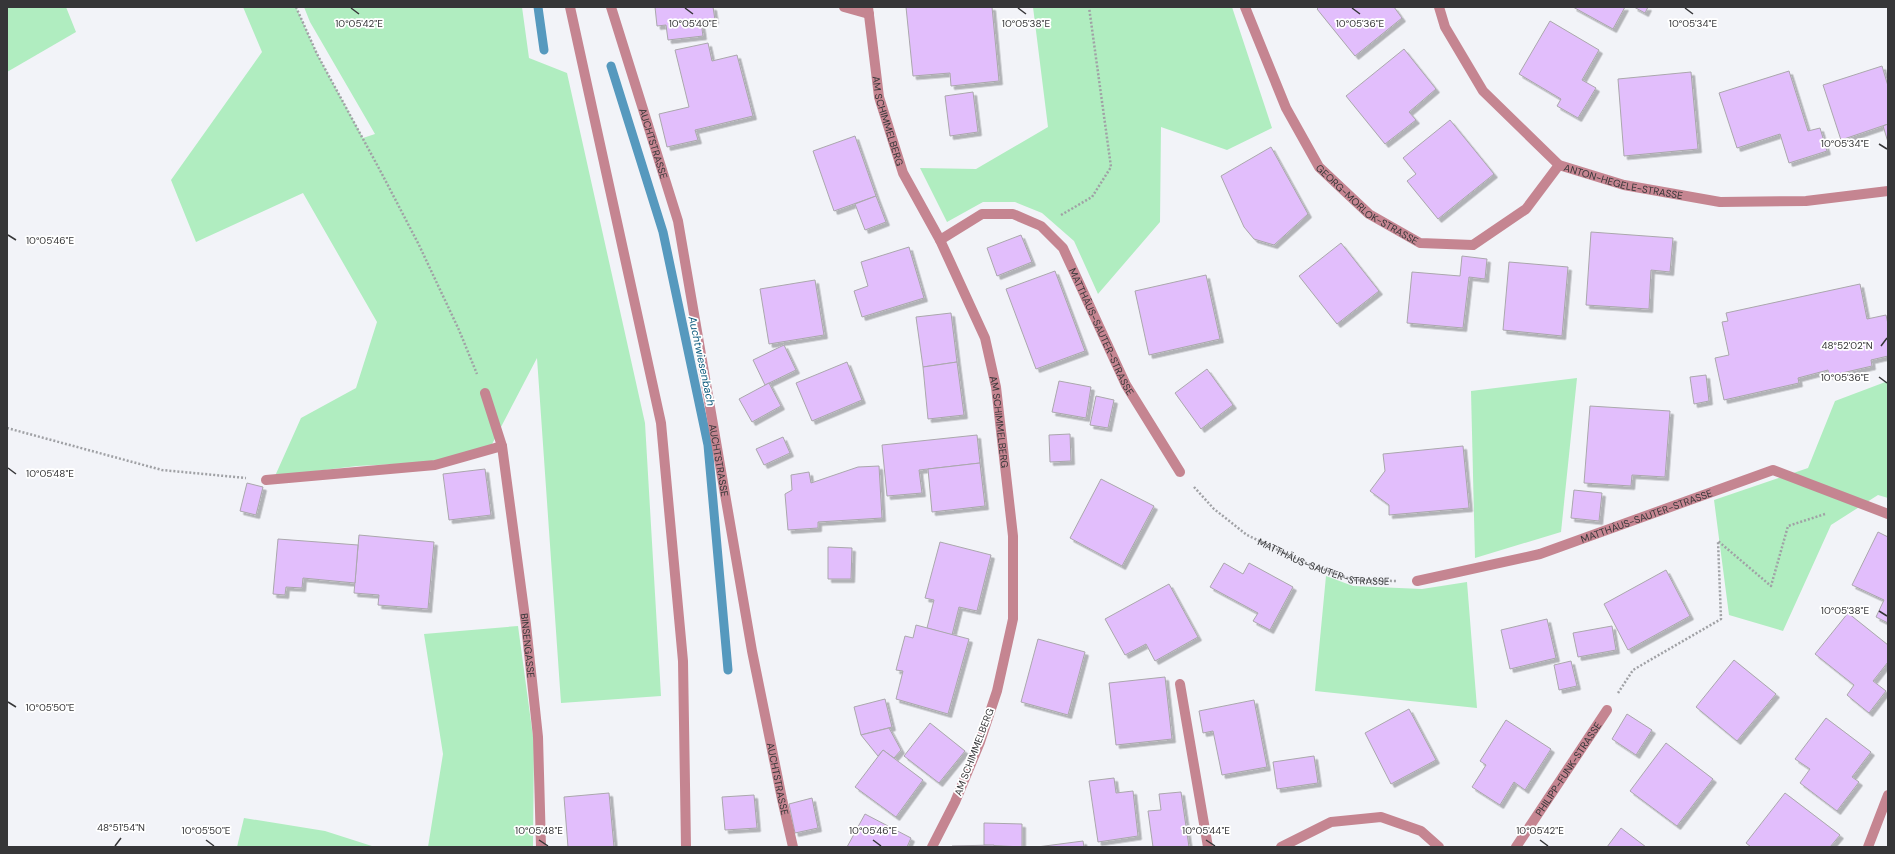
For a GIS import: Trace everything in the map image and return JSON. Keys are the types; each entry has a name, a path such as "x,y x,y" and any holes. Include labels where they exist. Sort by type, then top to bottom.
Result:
{"street":[{"path":"570,7 661,423 683,661 686,847"},
{"name":"AUCHTSTRASSE","path":"611,7 678,221 752,652 793,847"},
{"path":"844,7 868,10"},
{"name":"GEORG-MORLOK-STRASSE","path":"1246,7 1286,108 1319,167 1369,214 1420,243 1473,245 1526,209 1559,165"},
{"name":"ANTON-HEGELE-STRASSE","path":"1439,7 1445,27 1482,91 1559,165 1624,185 1720,202 1806,201 1888,190"},
{"name":"AM SCHIMMELBERG","path":"868,10 879,98 903,173 940,240 985,338 996,387 1013,536 1013,612 996,691 980,742 955,802 932,847"},
{"name":"MATTHÄUS-SAUTER-STRASSE","path":"940,240 982,214 1013,214 1041,226 1063,248 1126,386 1180,472"},
{"name":"BINSENGASSE","path":"485,393 502,446 526,624 538,737 541,847"},
{"path":"266,480 435,465 502,446"},
{"name":"MATTHÄUS-SAUTER-STRASSE","path":"1416,581 1540,554 1773,470 1888,514"},
{"path":"1180,684 1208,847"},
{"name":"PHILIPP-FUNK-STRASSE","path":"1516,847 1607,710"},
{"path":"1868,847 1888,795"},
{"path":"1281,847 1331,822 1381,817 1421,831 1438,847"}],"path":[{"path":"296,7 316,54 382,174 419,246 459,330 485,393"},
{"path":"1041,226 1092,197 1111,167 1089,7"},
{"path":"7,428 162,470 266,480"},
{"name":"MATTHÄUS-SAUTER-STRASSE","path":"1180,472 1214,509 1247,535 1303,562 1353,580 1416,581"},
{"path":"1607,710 1633,670 1721,619 1718,541 1770,586 1788,526 1858,503"}],"green space":[{"path":"7,7 66,7 76,32 7,72"},
{"path":"243,7 296,7 317,54 363,138 375,134 310,22 304,7 522,7 529,58 567,73 645,423 661,696 561,703 537,358 490,448 435,462 357,466 275,476 301,418 356,388 377,322 303,193 196,242 171,180 262,52"},
{"path":"1033,7 1232,7 1272,128 1227,150 1161,127 1160,222 1098,294 1074,241 1042,213 1015,202 983,202 947,222 920,168 976,169 1048,127"},
{"path":"1577,378 1561,532 1475,558 1471,391"},
{"path":"1888,381 1888,498 1878,495 1831,525 1783,631 1729,615 1714,500 1808,468 1835,401"},
{"path":"1326,576 1353,586 1422,589 1467,582 1477,708 1315,691"},
{"path":"518,626 534,744 533,847 428,847 443,754 424,634"},
{"path":"244,818 325,831 375,847 237,847"}],"building":[{"path":"655,7 713,7 715,20 701,22 703,36 668,40 666,25 657,26"},
{"path":"906,7 992,7 999,81 951,86 950,73 913,76"},
{"path":"1319,7 1394,7 1402,18 1355,56 1317,9"},
{"path":"1573,7 1625,7 1613,29"},
{"path":"1634,7 1648,7 1645,13"},
{"path":"1550,21 1599,50 1582,80 1596,88 1578,118 1557,106 1561,99 1519,74"},
{"path":"708,43 712,61 737,55 753,116 695,130 698,140 667,147 659,114 689,107 675,50"},
{"path":"1404,49 1436,89 1409,112 1416,120 1385,144 1346,96"},
{"path":"1882,66 1888,86 1888,124 1841,140 1823,85"},
{"path":"1789,71 1808,131 1820,128 1827,151 1789,163 1780,134 1737,148 1719,93"},
{"path":"1691,72 1698,149 1624,156 1618,79"},
{"path":"973,92 978,132 950,136 945,96"},
{"path":"1450,120 1494,174 1438,219 1407,181 1416,174 1403,158"},
{"path":"1888,124 1888,142 1883,126"},
{"path":"855,136 876,196 834,211 813,151"},
{"path":"1271,147 1308,214 1274,245 1254,239 1244,227 1221,176"},
{"path":"876,196 886,222 865,230 855,204"},
{"path":"1591,232 1673,238 1670,272 1651,270 1649,309 1586,305"},
{"path":"1021,235 1032,262 997,276 987,248"},
{"path":"1341,243 1379,291 1337,324 1299,276"},
{"path":"909,247 924,298 862,317 854,291 868,286 861,262"},
{"path":"1462,256 1487,259 1485,279 1469,277 1463,328 1407,323 1412,272 1460,276"},
{"path":"1509,262 1568,267 1562,336 1503,330"},
{"path":"1055,271 1085,351 1036,369 1006,289"},
{"path":"1206,275 1220,339 1149,355 1135,291"},
{"path":"815,280 824,335 769,344 760,289"},
{"path":"1860,284 1867,319 1886,315 1888,324 1888,356 1871,360 1872,366 1829,376 1828,370 1798,378 1799,383 1724,400 1715,358 1729,355 1722,322 1728,321 1726,313"},
{"path":"951,313 957,362 923,367 916,317"},
{"path":"784,345 796,370 765,385 753,360"},
{"path":"847,362 862,400 812,421 796,383"},
{"path":"957,362 964,415 928,419 923,367"},
{"path":"1207,369 1233,405 1201,429 1175,393"},
{"path":"1706,375 1709,401 1694,404 1690,377"},
{"path":"1059,381 1091,387 1086,418 1052,412"},
{"path":"769,383 781,406 752,422 739,399"},
{"path":"1096,396 1114,400 1108,428 1090,425"},
{"path":"1590,406 1670,411 1665,477 1632,475 1631,486 1584,483"},
{"path":"1070,434 1071,461 1050,462 1049,435"},
{"path":"977,435 980,463 919,470 922,493 887,496 882,445"},
{"path":"783,437 790,453 764,465 756,449"},
{"path":"1463,446 1469,508 1389,515 1389,505 1370,491 1385,471 1383,454"},
{"path":"980,463 985,506 932,512 928,469"},
{"path":"879,466 882,518 818,522 818,528 788,530 785,494 792,490 791,475 809,472 811,483 858,467"},
{"path":"485,469 491,515 449,520 443,474"},
{"path":"1101,479 1154,506 1122,566 1070,538"},
{"path":"247,483 263,487 256,515 240,511"},
{"path":"1574,490 1602,493 1599,521 1571,518"},
{"path":"1878,532 1888,537 1888,623 1876,617 1884,600 1852,585"},
{"path":"359,535 434,542 428,609 378,605 379,595 354,593"},
{"path":"278,539 358,545 355,583 303,578 302,588 286,587 285,595 273,594"},
{"path":"940,542 991,555 977,611 959,607 952,635 927,628 934,600 925,598"},
{"path":"828,547 852,548 851,579 828,579"},
{"path":"1224,563 1243,574 1249,563 1293,587 1270,630 1253,621 1258,613 1210,587"},
{"path":"1666,570 1690,616 1628,650 1604,604"},
{"path":"1169,584 1198,637 1155,661 1146,644 1125,655 1105,619"},
{"path":"1848,613 1888,645 1888,662 1873,681 1886,691 1869,713 1847,695 1854,685 1815,654"},
{"path":"1547,619 1556,658 1510,669 1501,630"},
{"path":"916,625 969,639 948,714 896,699 903,671 896,670 905,636 913,638"},
{"path":"1612,626 1616,650 1578,657 1573,633"},
{"path":"1038,639 1085,652 1068,715 1021,702"},
{"path":"1734,660 1776,694 1737,741 1696,707"},
{"path":"1571,661 1577,686 1559,690 1554,665"},
{"path":"1165,677 1172,739 1116,745 1109,683"},
{"path":"885,699 892,727 861,735 854,707"},
{"path":"1254,700 1267,767 1222,775 1213,731 1203,733 1199,711"},
{"path":"1409,709 1436,760 1391,784 1365,733"},
{"path":"1627,714 1652,730 1636,755 1612,739"},
{"path":"1826,718 1871,752 1852,777 1859,782 1837,811 1800,783 1810,769 1795,759"},
{"path":"1506,720 1551,749 1525,790 1514,782 1500,805 1472,787 1486,765 1480,761"},
{"path":"930,723 965,751 939,783 904,756"},
{"path":"889,728 901,750 894,758 883,750 878,756 861,735"},
{"path":"1666,743 1713,779 1677,826 1630,791"},
{"path":"883,750 923,780 896,817 855,787"},
{"path":"1314,756 1318,783 1277,789 1273,762"},
{"path":"1114,778 1116,793 1133,791 1138,836 1098,842 1089,781"},
{"path":"1181,792 1189,847 1153,847 1148,811 1161,810 1159,794"},
{"path":"609,793 614,847 568,847 564,797"},
{"path":"1785,793 1840,835 1830,847 1751,847 1746,843"},
{"path":"754,795 757,828 725,830 722,797"},
{"path":"812,798 818,828 795,833 789,804"},
{"path":"865,814 911,838 907,847 847,847"},
{"path":"984,823 1022,824 1022,847 984,845"},
{"path":"1621,828 1646,847 1607,847"},
{"path":"1083,841 1084,847 1037,847"},
{"path":"994,845 994,847 952,847 952,846"}],"waterway":[{"name":"Auchtwiesenbach","path":"538,7 544,50"},
{"name":"Auchtwiesenbach","path":"611,66 663,232 708,445 728,670"}]}
